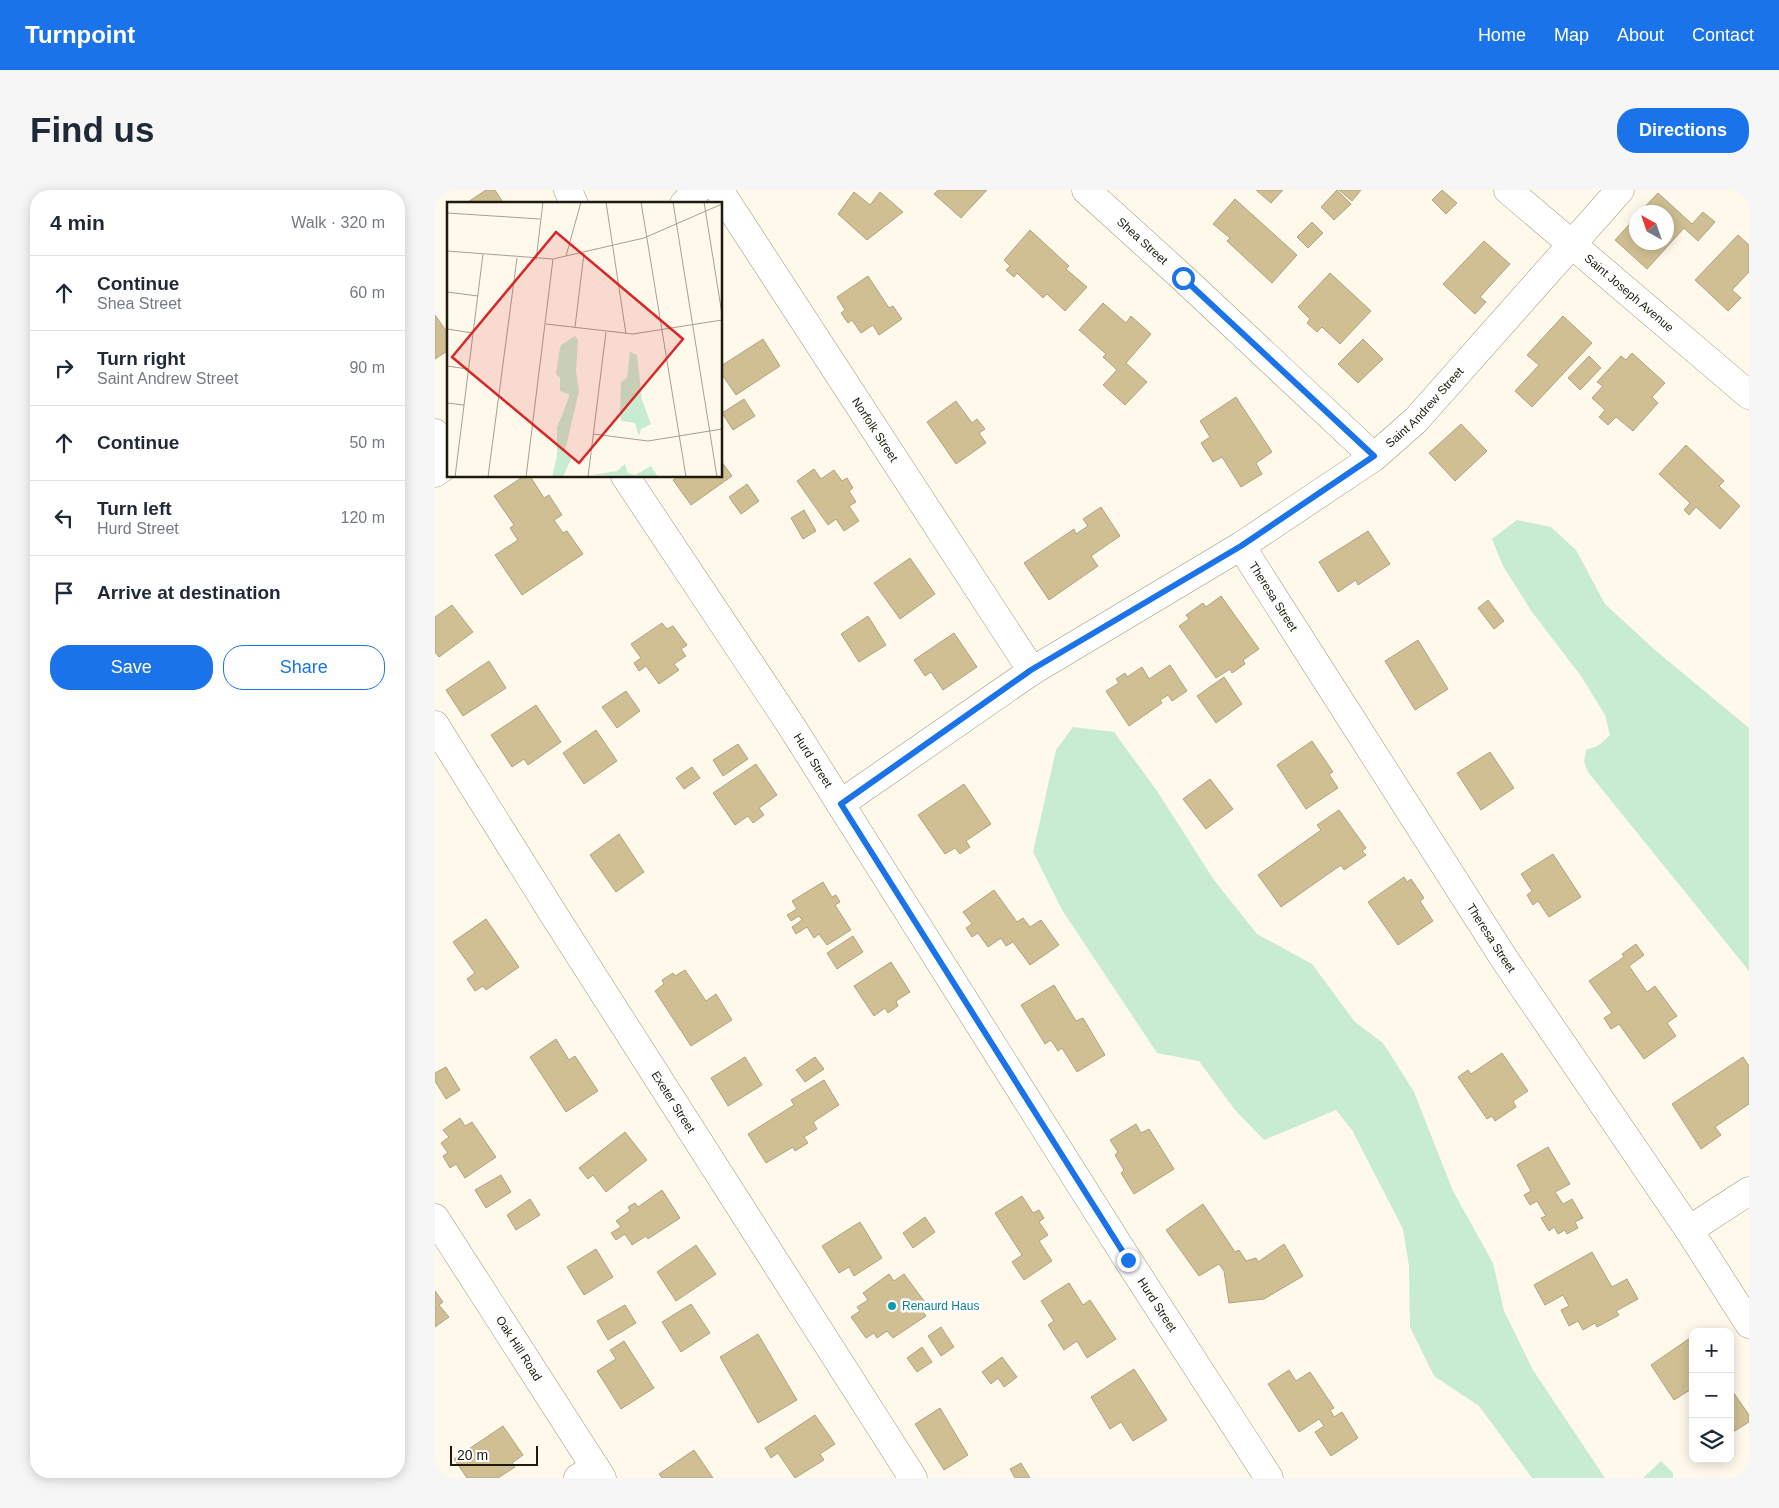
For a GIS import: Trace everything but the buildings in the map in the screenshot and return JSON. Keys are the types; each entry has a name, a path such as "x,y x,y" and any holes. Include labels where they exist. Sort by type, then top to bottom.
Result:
{"street":[{"path":"568,190 573,202"},
{"path":"686,202 697,190"},
{"name":"Norfolk Street","path":"719,190 1031,670"},
{"name":"Shea Street","path":"1085,190 1183,278 1374,456"},
{"name":"Saint Joseph Avenue","path":"1508,190 1749,395"},
{"name":"Saint Andrew Street","path":"841,804 1031,670 1241,546 1374,456 1416,420 1620,190"},
{"path":"435,433 447,450"},
{"path":"435,472 447,464"},
{"name":"Hurd Street","path":"626,478 790,724 1128,1260 1269,1478"},
{"name":"Theresa Street","path":"1241,546 1505,960 1689,1230 1749,1324"},
{"name":"Exeter Street","path":"435,725 553,916 913,1478"},
{"path":"1689,1230 1749,1191"},
{"name":"Oak Hill Road","path":"437,1224 592,1474"}],"green space":[{"path":"1517,520 1551,527 1576,550 1605,604 1655,650 1749,728 1749,971 1588,772 1584,762 1586,750 1598,746 1610,735 1605,715 1581,676 1532,612 1503,566 1492,539"},
{"path":"1073,727 1114,732 1157,791 1214,880 1257,934 1312,964 1355,1022 1383,1043 1414,1092 1453,1191 1493,1263 1504,1311 1533,1370 1605,1478 1532,1478 1479,1406 1434,1376 1410,1327 1409,1266 1403,1229 1352,1130 1336,1110 1264,1140 1235,1110 1199,1061 1157,1053 1062,910 1033,852 1056,750"},
{"path":"1661,1461 1673,1473 1673,1478 1643,1478"}],"place":[{"name":"Renaurd Haus","path":"892,1306"}],"route":[{"path":"1128,1260 841,804 1031,670 1241,546 1374,456 1183,278"}]}
